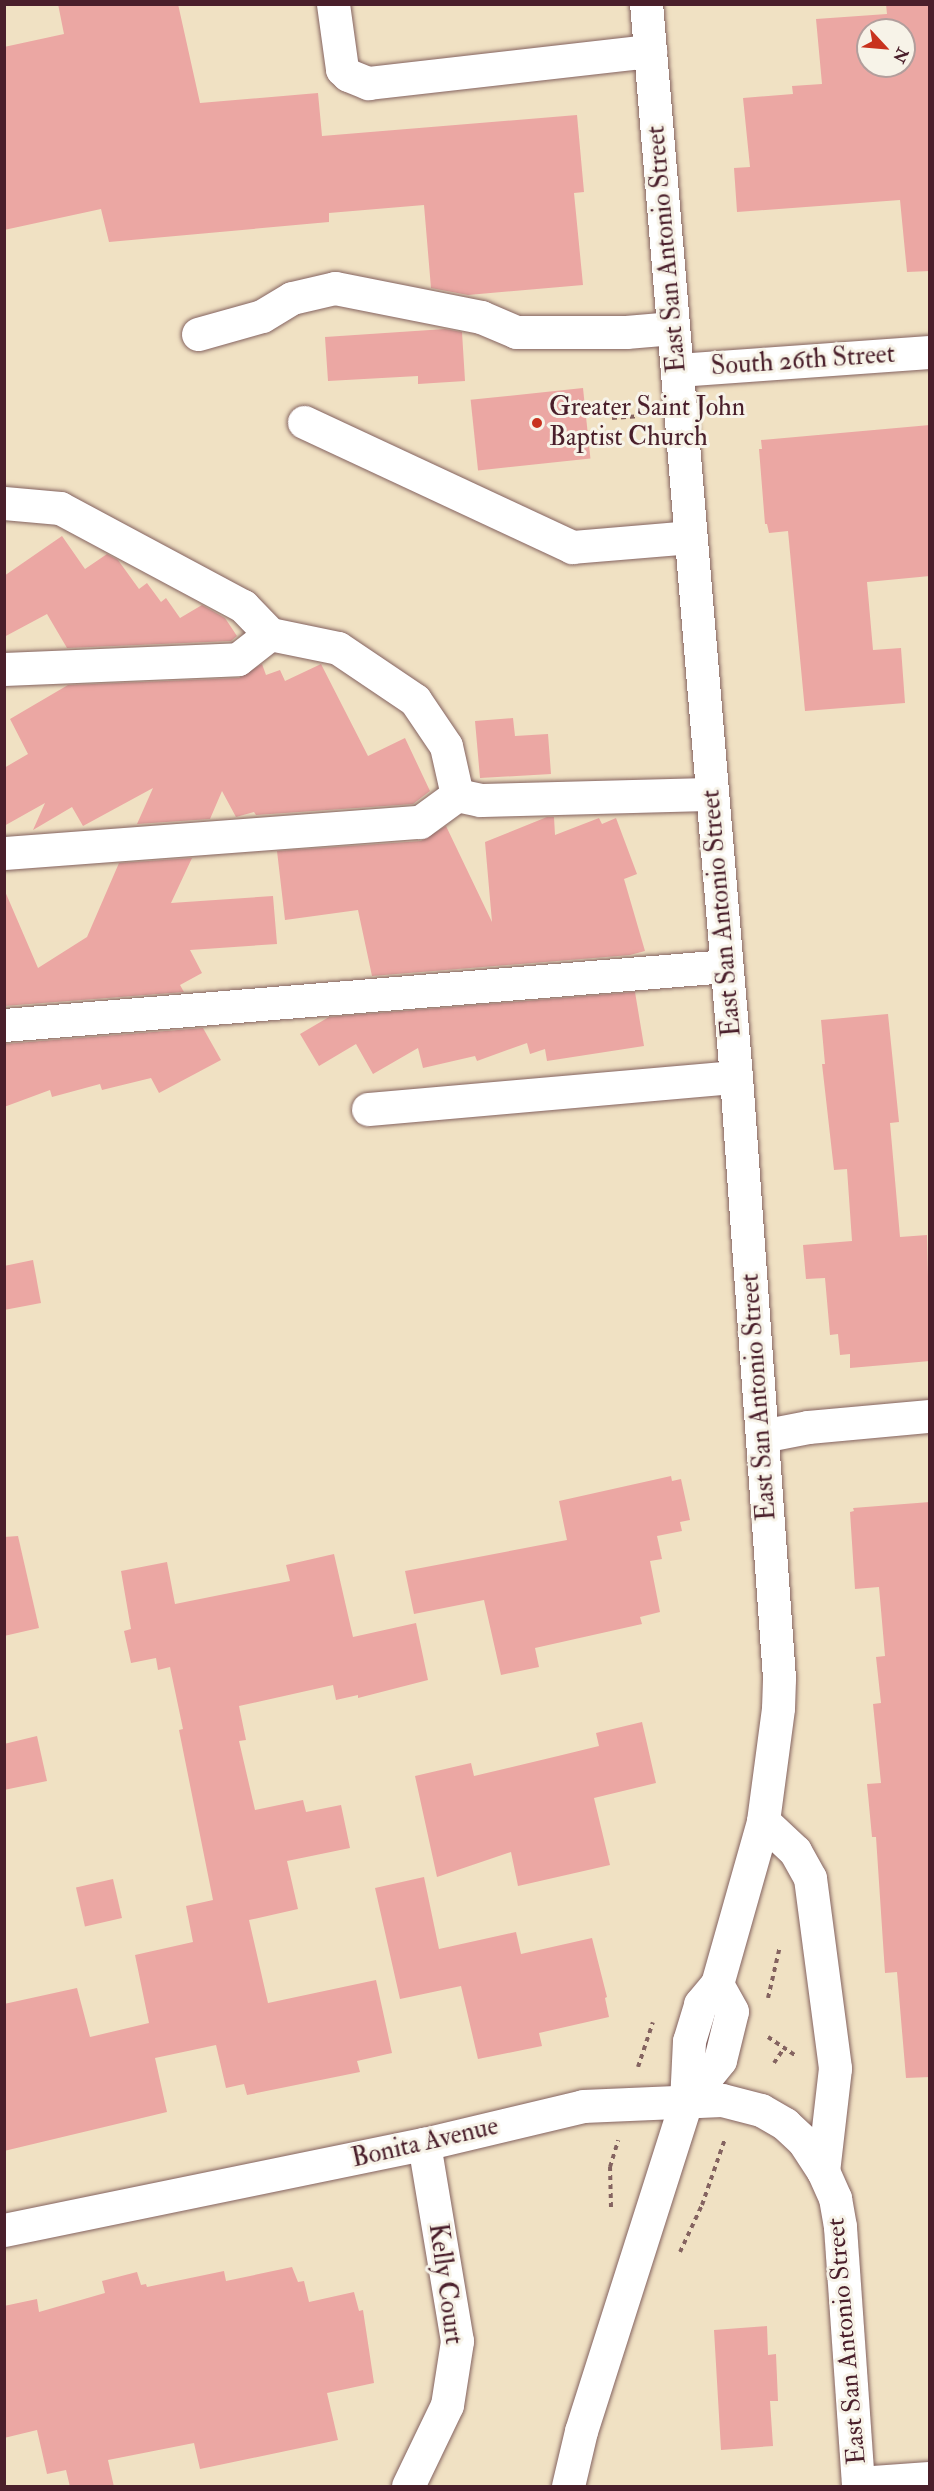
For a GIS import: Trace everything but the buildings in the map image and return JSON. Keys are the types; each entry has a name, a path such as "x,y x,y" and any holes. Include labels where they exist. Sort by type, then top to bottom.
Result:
{"street":[{"path":"333,4 342,69 348,75 368,83 650,51"},
{"name":"East San Antonio Street","path":"568,2487 581,2431 686,2102 689,2041 700,2004 717,1984 763,1821 778,1708 779,1678 736,1077 710,794 646,4"},
{"path":"198,334 262,316 292,298 335,288 481,317 516,332 626,332 673,328"},
{"name":"South 26th Street","path":"677,370 930,352"},
{"path":"304,422 572,547 690,537"},
{"path":"4,503 60,508 243,606 270,634 338,648 415,700 446,746 457,795"},
{"path":"4,669 238,659 270,634"},
{"path":"4,853 420,822 457,795 480,800 710,794"},
{"path":"4,1025 727,966"},
{"path":"368,1109 736,1077"},
{"path":"762,1436 808,1427 930,1416"},
{"path":"763,1821 795,1851 810,1878 835,2068 823,2171"},
{"name":"Bonita Avenue","path":"4,2230 424,2145 583,2106 722,2100 761,2110 784,2124 804,2142 823,2171"},
{"name":"Kelly Court","path":"408,2487 447,2405 457,2341 424,2145"},
{"name":"East San Antonio Street","path":"823,2171 835,2198 840,2227 858,2485"},
{"path":"858,2485 930,2478"}],"path":[{"path":"612,418 638,416"},
{"path":"768,2037 800,2058"},
{"path":"774,2063 784,2048"}],"place":[{"name":"Greater Saint John Baptist Church","path":"537,423"}]}
